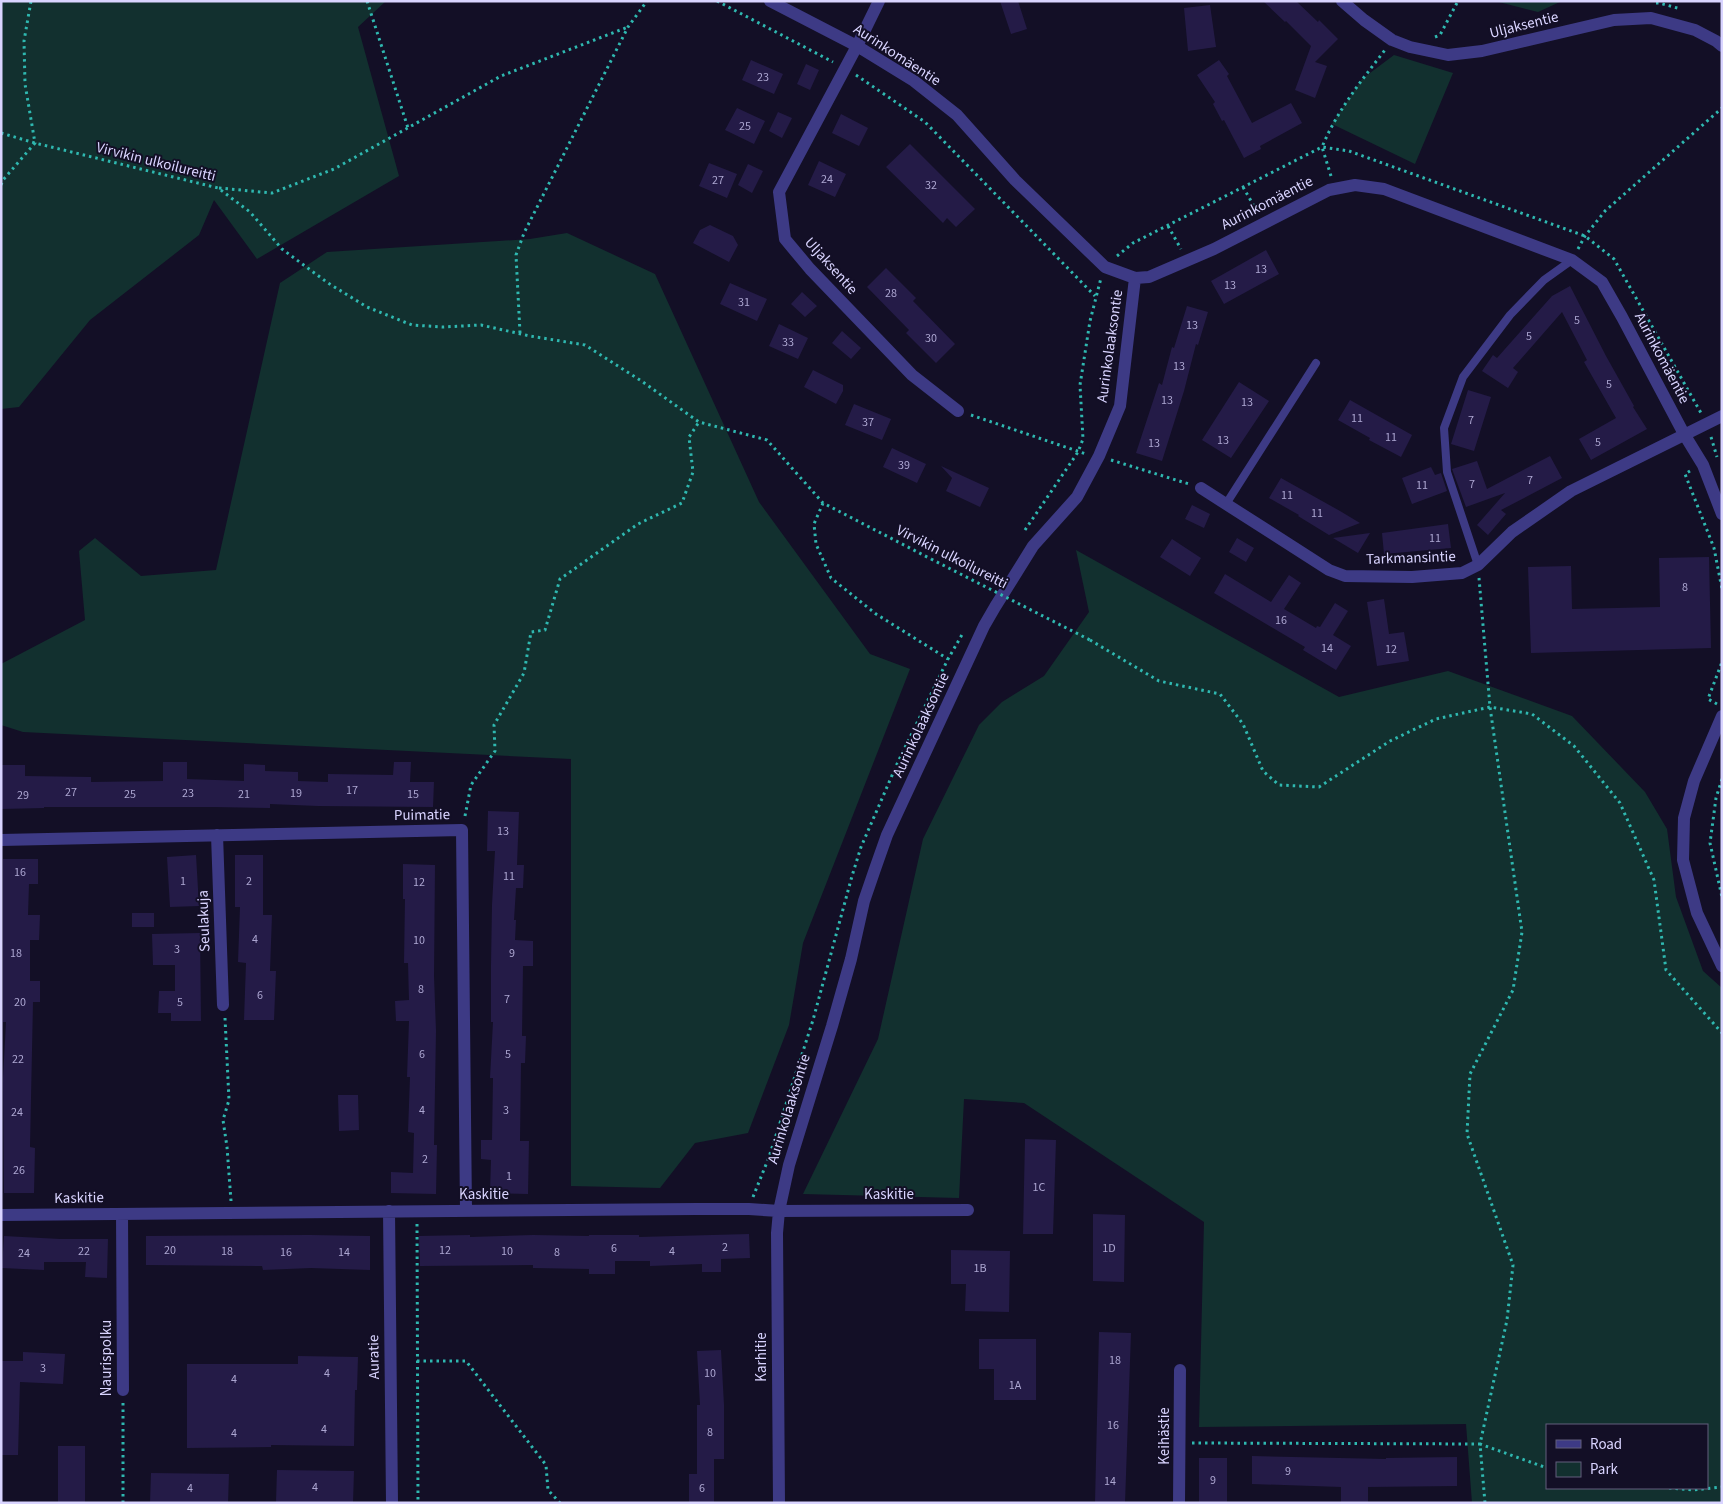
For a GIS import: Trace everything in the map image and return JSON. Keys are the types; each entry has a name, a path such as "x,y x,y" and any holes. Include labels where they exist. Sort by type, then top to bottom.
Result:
{"street":[{"name":"Aurinkomäentie","path":"770,1 857,46 914,81 957,115 1015,180 1104,267 1135,278 1149,277 1214,248 1329,190 1354,185 1384,190 1572,260 1602,282 1684,434 1703,465 1722,514"},
{"name":"Uljaksentie","path":"879,1 780,192 785,239 810,269 912,375 958,411"},
{"name":"Uljaksentie","path":"1342,1 1392,40 1410,47 1448,55 1482,51 1614,20 1651,18 1695,30 1722,46"},
{"name":"Aurinkolaaksontie","path":"779,1211 788,1166 848,968 864,901 888,835 994,607 1033,546 1077,497 1099,456 1120,406 1135,278"},
{"name":"Tarkmansintie","path":"1201,488 1329,570 1346,576 1422,576 1462,573 1478,565 1512,532 1571,491 1722,416"},
{"path":"1722,716 1694,781 1684,818 1683,860 1697,913 1722,966"},
{"name":"Puimatie","path":"1,840 462,830 466,1211"},
{"name":"Seulakuja","path":"217,835 224,1005"},
{"name":"Kaskitie","path":"1,1215 389,1210 968,1210"},
{"name":"Auratie","path":"389,1210 392,1503"},
{"name":"Karhitie","path":"779,1211 777,1233 779,1503"},
{"name":"Naurispolku","path":"122,1214 123,1390"},
{"name":"Keihästie","path":"1179,1503 1180,1370"}],"lane":[{"path":"1478,565 1447,472 1444,428 1463,377 1510,315 1544,280 1572,260"},
{"path":"1226,504 1316,363"}],"path":[{"path":"1,185 3,180 35,144 25,84 24,41 30,1"},
{"path":"367,1 408,128"},
{"path":"520,333 516,254 524,233 628,27 647,1"},
{"path":"717,1 844,67 925,122 1095,296"},
{"path":"1434,37 1440,35 1458,1"},
{"path":"218,188 272,193 334,169 501,76 628,27"},
{"path":"1335,189 1322,147 1332,124 1362,79 1392,40"},
{"path":"1585,236 1605,211 1722,108"},
{"name":"Virvikin ulkoilureitti","path":"1,133 35,144 218,188 250,212 282,249 328,283 368,307 412,325 443,327 481,324 530,336 586,345 699,422 767,440 824,503 1090,640 1159,681 1220,694 1242,724 1263,771 1279,785 1319,787 1390,741 1436,718 1490,707 1532,714 1574,746 1620,803 1654,880 1666,970 1722,1033"},
{"path":"1078,452 1083,439 1080,385 1095,296 1104,267 1133,244 1322,147 1349,151 1585,236 1614,259 1707,424 1719,463"},
{"path":"1168,226 1181,250"},
{"path":"958,411 1078,452 1099,456 1201,488"},
{"path":"462,830 471,785 495,750 494,725 524,673 531,632 545,630 560,579 638,524 682,503 692,472 689,437 699,422"},
{"path":"1716,457 1685,474 1714,548 1722,589"},
{"path":"824,503 814,524 815,538 831,578 876,614 948,659"},
{"path":"1478,565 1490,707 1522,932 1513,990 1470,1074 1467,1134 1513,1265 1507,1320 1480,1444 1485,1503"},
{"path":"1722,662 1708,699 1722,706"},
{"path":"1722,779 1716,798 1710,843 1722,897"},
{"path":"224,1005 229,1100 223,1120 228,1147 231,1212"},
{"path":"748,1209 780,1123 787,1113 807,1106"},
{"path":"417,1210 418,1503"},
{"path":"417,1227 426,1226"},
{"path":"417,1361 466,1361 546,1465 548,1490 560,1503"},
{"name":"Naurispolku","path":"123,1390 124,1503"},
{"path":"1180,1443 1480,1444 1546,1468"},
{"path":"1708,1488 1722,1487"},
{"path":"1682,1489 1703,1489"}],"green space":[{"path":"1,1 386,1 358,27 399,176 257,259 214,200 199,235 90,320 19,407 1,409"},
{"path":"1495,1 1562,1 1538,12"},
{"path":"1394,55 1453,73 1415,164 1332,124 1362,79"},
{"path":"567,233 655,274 759,502 870,654 910,669 803,943 789,1025 748,1133 695,1143 660,1188 571,1186 571,759 23,732 1,725 1,664 85,620 79,551 95,538 141,576 216,570 280,283 327,252 530,239"},
{"path":"1076,550 1339,697 1448,671 1572,716 1645,792 1667,829 1676,897 1703,971 1722,988 1722,1503 1472,1503 1466,1424 1199,1427 1204,1222 1024,1103 964,1099 959,1198 803,1194 878,1039 923,839 979,725 1002,702 1044,676 1089,612"}],"building":[{"path":"1000,1 1018,1 1027,29 1011,34"},
{"path":"1263,1 1296,1 1338,39 1315,62 1327,66 1315,98 1295,90 1311,46"},
{"path":"1210,5 1216,47 1188,51 1184,8"},
{"path":"751,60 783,74 774,94 742,80"},
{"path":"1219,60 1229,74 1227,76 1252,123 1291,103 1302,123 1260,146 1261,149 1244,158 1224,120 1222,121 1213,104 1215,102 1197,75"},
{"path":"806,64 819,70 810,90 797,84"},
{"path":"737,108 765,121 754,144 725,130"},
{"path":"778,112 792,118 782,138 769,131"},
{"path":"841,114 868,128 859,146 832,133"},
{"path":"910,144 975,209 956,227 947,218 943,223 886,167"},
{"path":"819,161 846,174 835,197 808,185"},
{"path":"709,163 737,174 727,198 699,186"},
{"path":"748,164 763,171 752,193 738,185"},
{"path":"710,225 733,236 738,245 729,262 693,243 700,230"},
{"path":"1266,250 1279,274 1224,304 1211,281"},
{"path":"886,268 916,298 913,301 955,344 936,363 906,333 909,330 867,287"},
{"path":"730,283 767,299 757,321 720,304"},
{"path":"1570,286 1633,407 1647,429 1591,460 1579,439 1616,418 1584,362 1587,360 1562,312 1513,368 1518,372 1508,388 1482,371 1493,355 1497,358 1552,296"},
{"path":"802,292 817,306 805,317 791,304"},
{"path":"1187,306 1208,312 1198,345 1196,344 1184,391 1162,461 1136,453 1159,383 1162,385 1172,347 1174,348"},
{"path":"779,324 808,338 798,359 769,346"},
{"path":"842,331 861,348 851,359 832,343"},
{"path":"813,370 843,385 843,391 836,404 804,387"},
{"path":"1239,382 1269,401 1231,458 1202,440"},
{"path":"1468,390 1491,397 1474,451 1451,444"},
{"path":"1350,400 1412,435 1401,457 1369,440 1370,438 1338,420"},
{"path":"854,404 891,419 882,440 845,425"},
{"path":"892,448 926,464 917,483 883,467"},
{"path":"1550,456 1562,478 1501,510 1506,514 1488,535 1477,525 1505,493 1466,507 1452,469 1477,461 1487,489"},
{"path":"941,466 989,488 980,507 946,491 952,478"},
{"path":"1431,467 1435,475 1441,473 1447,491 1412,504 1402,478"},
{"path":"1281,478 1360,523 1329,535 1269,498"},
{"path":"1192,505 1210,514 1204,528 1185,519"},
{"path":"1448,524 1451,548 1384,554 1382,533"},
{"path":"1370,533 1358,553 1333,538"},
{"path":"1237,538 1254,548 1246,562 1229,552"},
{"path":"1172,539 1201,558 1190,576 1160,557"},
{"path":"1709,557 1711,648 1531,653 1528,567 1571,566 1572,609 1660,607 1659,558"},
{"path":"1225,574 1271,602 1289,575 1301,583 1284,609 1316,628 1317,626 1320,627 1335,603 1348,611 1333,635 1351,646 1336,670 1303,650 1305,647 1214,593"},
{"path":"1384,599 1389,634 1404,632 1409,661 1377,666 1367,602"},
{"path":"163,762 187,762 187,779 244,781 244,764 265,765 265,771 298,772 298,781 328,782 328,774 393,775 394,762 411,762 410,782 434,782 433,807 270,804 270,808 44,807 1,809 1,765 25,765 25,776 91,777 91,782 163,781"},
{"path":"488,811 519,812 517,865 524,865 523,888 516,888 515,940 533,941 533,966 523,966 522,1036 526,1036 525,1063 521,1063 520,1141 529,1141 528,1194 490,1193 491,1160 481,1159 481,1140 492,1140 493,1078 490,1078 493,1022 491,1022 491,965 495,851 487,851"},
{"path":"196,855 199,906 170,907 167,857"},
{"path":"235,855 263,855 263,915 272,915 270,971 276,971 274,1020 244,1020 246,963 238,962 240,907 235,907"},
{"path":"3,859 38,859 38,884 29,884 28,915 40,915 39,940 30,940 30,981 40,981 40,1002 33,1002 30,1147 35,1148 34,1193 4,1193 3,1078 6,1022 3,1022"},
{"path":"403,864 435,865 434,976 436,1031 434,1145 437,1145 436,1194 391,1193 391,1172 413,1173 414,1133 408,1132 410,1077 407,1077 409,1021 396,1021 395,1001 409,1000 408,963 404,963 405,899 403,899"},
{"path":"132,913 154,913 154,927 132,927"},
{"path":"200,933 201,1021 171,1021 171,1013 158,1013 159,991 175,991 175,965 153,965 152,934"},
{"path":"338,1095 358,1095 359,1130 339,1131"},
{"path":"1025,1139 1056,1140 1053,1234 1023,1234"},
{"path":"1093,1214 1125,1215 1124,1282 1093,1281"},
{"path":"749,1234 750,1258 721,1259 721,1272 702,1272 702,1264 650,1266 650,1261 615,1261 615,1274 589,1274 589,1269 533,1268 533,1265 420,1266 419,1236 639,1235 639,1237"},
{"path":"4,1236 108,1239 107,1278 85,1277 86,1262 44,1262 44,1270 2,1268"},
{"path":"146,1236 370,1236 370,1270 311,1268 263,1270 262,1266 146,1265"},
{"path":"951,1250 1010,1251 1009,1312 965,1311 966,1284 951,1284"},
{"path":"1099,1332 1131,1333 1125,1503 1095,1503"},
{"path":"979,1339 1036,1339 1036,1400 994,1400 994,1369 979,1369"},
{"path":"721,1350 724,1459 714,1459 714,1503 689,1503 689,1474 697,1474 697,1405 700,1405 697,1351"},
{"path":"23,1352 65,1354 63,1384 20,1382 18,1455 1,1455 1,1361 23,1361"},
{"path":"298,1356 358,1357 357,1390 355,1390 354,1446 271,1445 271,1447 187,1448 187,1364 298,1364"},
{"path":"58,1446 85,1446 85,1503 58,1503"},
{"path":"1252,1456 1386,1459 1457,1457 1457,1486 1368,1487 1368,1503 1341,1503 1341,1487 1252,1484"},
{"path":"1199,1458 1227,1458 1227,1503 1199,1503"},
{"path":"277,1470 354,1471 353,1503 276,1502"},
{"path":"151,1473 229,1474 228,1503 150,1503"}]}
